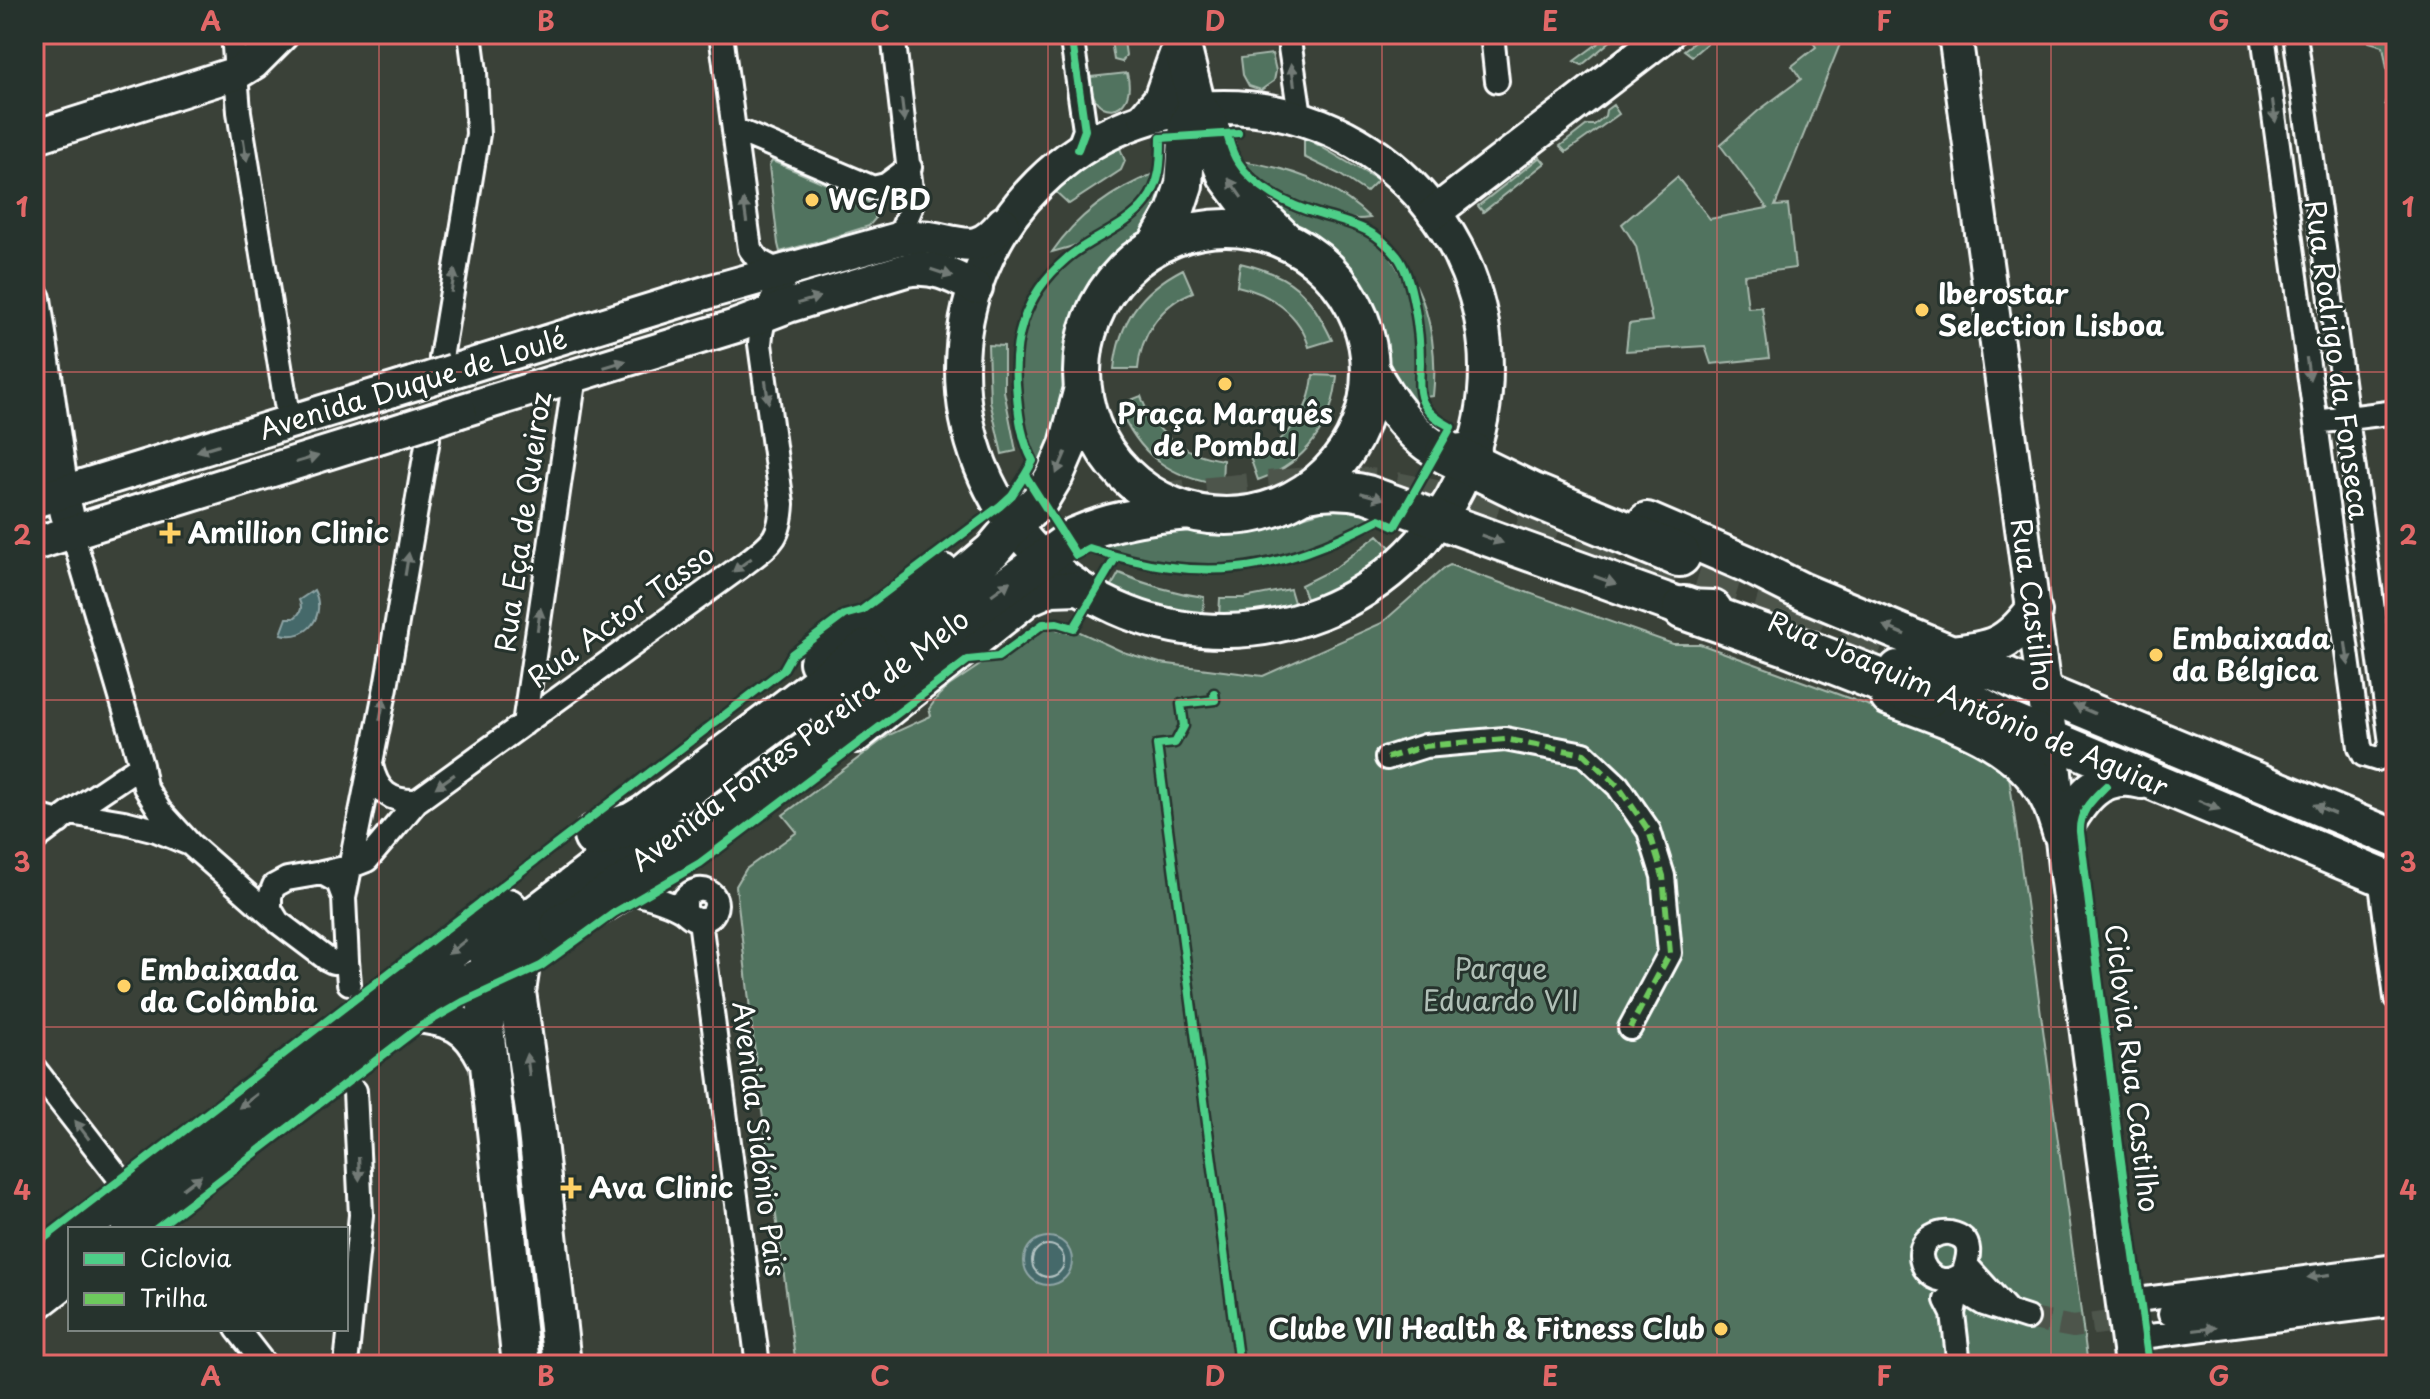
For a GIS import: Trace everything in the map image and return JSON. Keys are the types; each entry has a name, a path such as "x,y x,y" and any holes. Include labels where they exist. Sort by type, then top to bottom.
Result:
{"highway":[{"path":"1462,455 1533,495 1679,555"},
{"path":"1684,608 1787,644 1939,710"},
{"path":"595,836 633,824 648,815 867,651"},
{"name":"Avenida Fontes Pereira de Melo","path":"576,918 685,845 870,707"}],"main road":[{"path":"1180,39 1197,106 1209,122 1218,156 1231,184 1289,244"},
{"path":"1155,247 1175,212 1184,185 1188,124 1197,106"},
{"path":"1221,229 1256,232 1289,244 1316,260 1338,282 1361,323 1370,369 1366,406 1353,440 1332,470 1303,494 1276,507 1248,514 1218,516 1189,511 1160,500 1122,472 1096,433 1086,407 1083,358 1094,314 1130,265 1155,247 1187,234 1221,229"},
{"name":"Rua Joaquim António de Aguiar","path":"1370,369 1407,424 1425,440 1689,538 1803,592 2396,839"},
{"path":"521,1365 486,1058 488,955 500,941 598,866 897,643 936,600 992,551 1040,500 1055,475 1073,430 1083,388"},
{"name":"Rua Joaquim António de Aguiar","path":"1303,494 1319,490 1353,491 1378,497 1684,608 1721,609 1761,617 1896,668 1969,699 2004,719 2388,880"},
{"name":"Avenida Fontes Pereira de Melo","path":"91,1227 143,1216 412,1013 528,954 576,918 651,849 1075,536 1108,524 1161,513 1189,511"},
{"name":"Avenida Fontes Pereira de Melo","path":"143,1216 394,989 439,961 853,636 984,541 1013,526"},
{"path":"1951,654 1995,647 2008,640 2033,612"},
{"path":"1939,710 2004,719"},
{"path":"1939,710 2001,745 2033,774 2050,800 2061,832"},
{"path":"2061,832 2083,799 2106,781 2126,776 2158,784"},
{"path":"528,954 521,965 517,992 537,1132 562,1365"},
{"path":"412,1013 437,1016 469,1030 486,1058"},
{"path":"510,1093 542,1365"},
{"path":"34,1265 68,1240"},
{"path":"34,1303 68,1277"}],"street":[{"path":"233,34 239,112 289,422"},
{"path":"34,137 237,73 253,63 282,34"},
{"path":"447,365 478,134 470,34"},
{"path":"721,34 750,249 759,261 786,270 764,315"},
{"path":"893,34 910,167 911,208 898,239"},
{"path":"1071,34 1085,130 1078,149"},
{"path":"1288,34 1300,115"},
{"path":"1492,34 1497,81"},
{"path":"1434,213 1667,34"},
{"name":"Rua Castilho","path":"1955,34 2129,1352"},
{"name":"Rua Rodrigo da Fonseca","path":"2263,34 2360,747 2364,755 2377,759 2389,752 2391,743 2295,34"},
{"path":"1145,117 1160,99 1180,39"},
{"path":"1197,106 1233,106 1300,115 1340,131 1394,165 1413,183 1450,241 1462,267 1477,317 1482,355 1481,415 1437,519 1399,565 1375,585 1328,613 1285,627 1232,633 1167,626 1113,607 1079,588 1042,558 1013,526 988,481 970,409 967,353 971,311 982,269 1007,217 1046,174 1078,149 1104,134 1145,117 1197,106"},
{"path":"734,129 873,188 882,187 910,167"},
{"name":"Avenida Duque de Loulé","path":"48,497 416,383 447,365 898,239 921,237 974,246 988,239 1007,217"},
{"name":"Avenida Duque de Loulé","path":"34,544 417,433 460,411 915,268 946,272 976,288"},
{"path":"34,299 48,497 72,532 145,787 160,811 190,844"},
{"name":"Rua Actor Tasso","path":"349,867 373,856 417,801 767,547 775,537 781,525 782,504 760,344 764,315"},
{"name":"Rua Eça de Queiroz","path":"524,724 575,376"},
{"path":"2316,422 2396,412"},
{"path":"141,765 191,827 278,922 348,972 344,898 394,641 417,433"},
{"path":"576,918 635,893 696,856 846,744 1028,599 1051,589 1079,588"},
{"path":"1387,758 1425,746 1505,739 1584,754 1618,786 1649,831 1663,876 1670,953 1630,1028"},
{"path":"34,840 141,765"},
{"path":"371,765 374,778 391,797 417,801"},
{"path":"34,815 124,822 156,830 190,844 236,876 264,881 349,867"},
{"path":"322,873 338,882 344,898"},
{"path":"278,922 270,909 270,896 274,886 287,879"},
{"path":"2388,880 2395,984"},
{"name":"Avenida Sidónio Pais","path":"635,893 693,916 758,1365"},
{"path":"34,1068 143,1216"},
{"path":"346,1365 361,1215 355,1091"},
{"path":"2122,1302 2396,1266"},
{"path":"1953,1276 1953,1314"},
{"path":"1953,1276 1953,1314 1959,1365"},
{"path":"1953,1276 1984,1304 2018,1314"},
{"path":"2170,1314 2396,1285"},
{"path":"2129,1352 2396,1304"},
{"path":"239,1331 265,1365"}],"green space":[{"path":"1110,34 1123,34 1126,55 1122,62 1114,60"},
{"path":"1611,34 1619,34 1582,65 1574,61"},
{"path":"1705,34 1718,34 1692,56 1684,50"},
{"path":"1844,34 1775,206 1788,205 1795,268 1744,275 1748,308 1762,307 1769,358 1711,364 1705,346 1626,351 1629,324 1652,321 1636,246 1622,224 1677,177 1710,219 1767,208 1720,145 1801,79 1792,66 1816,47 1809,36"},
{"path":"2368,34 2396,34 2396,113 2385,104 2390,85 2383,46 2369,42"},
{"path":"1272,54 1276,71 1274,81 1261,90 1249,86 1243,75 1241,58"},
{"path":"1127,73 1129,88 1126,99 1112,109 1104,107 1092,91 1091,77"},
{"path":"1613,105 1619,114 1566,152 1560,146 1587,125 1594,125"},
{"path":"1304,137 1378,180 1366,192 1339,174 1304,157"},
{"path":"1120,148 1125,161 1121,170 1069,204 1056,192 1086,167"},
{"path":"1540,157 1545,163 1483,212 1478,206"},
{"path":"772,161 867,201 875,209 875,219 869,226 827,239 827,242 780,252 769,166"},
{"path":"1240,161 1310,179 1342,196 1370,218 1335,217 1299,205 1266,186"},
{"path":"1176,166 1174,183 1141,235 1098,274 1076,312 1066,352 1065,396 1042,473 1030,448 1018,392 1017,364 1031,310 1045,286 1064,265 1135,215 1156,188 1162,170"},
{"path":"1156,173 1141,202 1115,225 1084,242 1052,252 1073,226 1098,204"},
{"path":"1257,187 1301,212 1353,227 1375,240 1392,259 1404,281 1416,333 1418,411 1388,364 1373,310 1353,275 1319,243 1283,221"},
{"path":"1240,263 1273,273 1297,288 1316,310 1332,340 1309,347 1299,325 1282,307 1261,294 1237,286"},
{"path":"1183,269 1193,292 1171,304 1154,323 1143,345 1138,369 1114,369 1121,337 1134,310 1155,287"},
{"path":"1416,285 1432,339 1433,396 1424,397 1423,345 1413,286"},
{"path":"988,345 1004,346 1004,391 1016,451 1002,454 990,401"},
{"path":"1313,375 1337,376 1330,411 1323,426 1303,453 1290,464 1258,480 1250,457 1275,443 1294,425 1307,402"},
{"path":"1141,396 1154,422 1172,440 1196,453 1223,460 1222,485 1203,482 1171,470 1146,450 1135,437 1118,405"},
{"path":"1325,510 1355,510 1380,515 1301,552 1248,564 1166,564 1087,543 1180,529 1239,533 1264,529"},
{"path":"1378,535 1391,548 1348,582 1307,601 1301,585 1335,568"},
{"name":"Parque Eduardo VII","path":"1450,565 1673,644 1700,644 1969,742 2008,768 2088,1365 796,1365 759,1089 736,886 746,869 797,832 783,815 889,735 931,716 929,709 949,686 986,661 997,660 1039,630 1049,627 1069,633 1078,631 1123,652 1160,663 1263,676 1382,623"},
{"path":"1119,573 1160,588 1204,597 1203,616 1168,611 1110,589"},
{"path":"1290,589 1295,606 1247,616 1219,617 1220,598 1244,598"}],"water":[{"path":"314,590 318,608 312,624 299,634 281,634 287,618 294,618 300,612 299,600"},
{"path":"1048,1237 1065,1244 1072,1261 1065,1278 1048,1285 1031,1278 1024,1261 1031,1244"}],"tunnel":[{"path":"1144,505 1327,486 1381,490 1557,529 1816,610"},
{"path":"1782,614 1940,675"},
{"path":"2027,1318 2073,1327 2170,1314"}],"marked path":[{"path":"1387,758 1425,746 1505,739 1584,754 1618,786 1649,831 1663,876 1670,953 1630,1028"}],"cycle path":[{"path":"1071,34 1085,130 1078,149"},
{"path":"1227,134 1236,159 1263,188 1307,211 1371,233 1397,256 1403,265 1414,306 1419,337 1420,394 1426,408 1451,427 1395,526 1380,519 1306,552 1238,568 1203,570 1168,567 1089,548 1076,555 1025,475 1033,461 1026,445 1018,405 1016,357 1023,321 1039,288 1051,273 1066,259 1128,219 1146,202 1157,179 1161,138 1238,133"},
{"path":"34,1246 783,670 792,654 844,615 862,610 1000,506 1012,495 1025,475"},
{"path":"159,1227 421,1026 463,1002 541,966 614,913 700,863 968,660 998,657 1043,624 1057,623 1074,628 1116,557"},
{"path":"1214,693 1215,700 1181,704 1184,726 1175,743 1157,745 1239,1365"},
{"name":"Ciclovia Rua Castilho","path":"2106,786 2084,812 2080,832 2149,1365"}],"place":[{"name":"WC/BD","path":"812,200"},
{"name":"Iberostar Selection Lisboa","path":"1922,310"},
{"name":"Praça Marquês de Pombal","path":"1225,384"},
{"name":"Amillion Clinic","path":"170,533"},
{"name":"Embaixada da Bélgica","path":"2156,655"},
{"name":"Embaixada da Colômbia","path":"124,986"},
{"name":"Ava Clinic","path":"571,1188"},
{"name":"Clube VII Health & Fitness Club","path":"1721,1329"}]}
